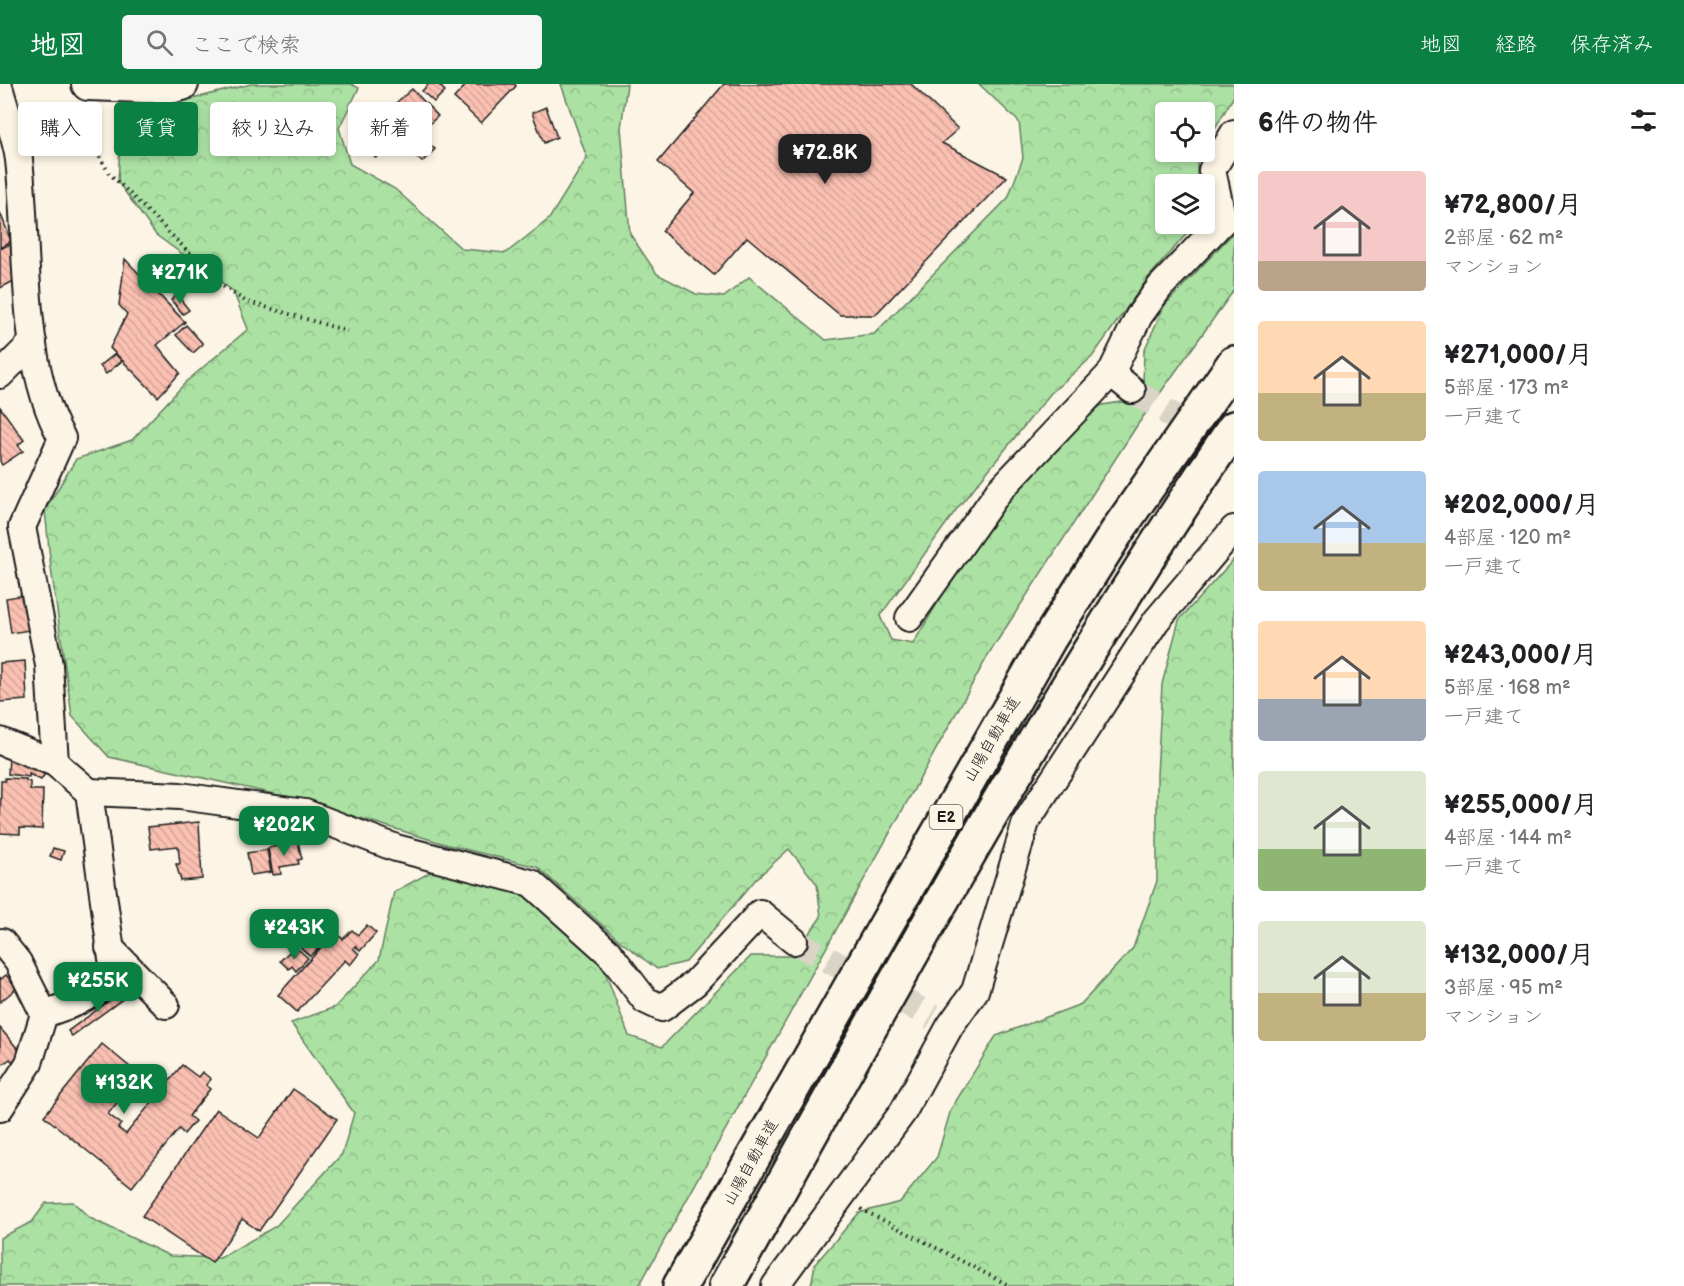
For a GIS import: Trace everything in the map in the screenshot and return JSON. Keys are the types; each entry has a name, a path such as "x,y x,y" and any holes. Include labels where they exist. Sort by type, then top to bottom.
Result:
{"highway":[{"name":"山陽自動車道","path":"680,1286 1049,639 1120,527 1234,363"},
{"name":"E2","path":"726,1286 983,827 1151,550 1234,428"}],"main road":[{"path":"75,89 170,87 182,84"}],"street":[{"path":"0,90 19,158 33,342 50,416 62,438 22,527 48,665 55,763"},
{"path":"909,618 999,491 1111,373 1138,316 1160,287 1223,221 1212,170 1234,133"},
{"path":"0,375 33,342"},
{"path":"1111,373 1132,390"},
{"path":"775,1286 903,1112 942,1022 975,991 1026,822 1156,621 1234,529"},
{"path":"0,741 55,763 89,792 180,796 304,813 396,848 531,883 609,953 645,1000 662,1008 694,983 760,913 794,941"},
{"path":"44,1014 75,1003 103,988 113,966 89,792"},
{"path":"0,944 2,942 18,962 44,1014 29,1063 0,1108"},
{"path":"110,947 166,1005"}],"path":[{"path":"75,89 108,173 225,288 245,301 347,331"},
{"path":"839,1197 1010,1286"}],"green space":[{"path":"251,84 351,84 359,88 352,102 348,102 348,110 339,128 350,164 395,189 462,249 506,253 549,219 587,158 561,84 627,84 621,128 630,234 657,274 696,294 724,297 749,277 826,340 874,334 1008,198 1023,158 1019,122 979,84 1234,84 1234,96 1215,128 1215,102 1155,102 1155,162 1197,162 1197,174 1155,174 1155,234 1186,234 1148,278 1092,357 1051,393 956,510 880,616 891,640 913,644 978,535 1063,434 1102,405 1128,401 1143,384 1144,351 1164,306 1234,232 1234,290 1138,424 990,652 639,1286 0,1286 0,1238 32,1222 46,1203 73,1202 90,1218 170,1256 220,1258 276,1226 342,1154 354,1113 291,1023 335,1007 379,960 394,892 436,869 528,896 601,961 629,1036 662,1047 751,956 793,956 821,917 817,884 789,849 756,879 686,962 657,969 620,941 537,867 448,845 301,800 109,757 72,716 45,510 76,459 132,440 187,381 248,329 233,291 156,235 118,182 119,156 198,156 198,102 180,102"},
{"path":"1234,559 1234,1286 811,1286 815,1264 859,1213 900,1202 937,1157 951,1109 996,1036 1081,1004 1133,948 1157,881 1157,775 1162,684 1179,620"}],"building":[{"path":"429,84 438,84 445,91 434,102 422,91"},
{"path":"467,84 515,84 516,86 481,123 454,98"},
{"path":"724,84 911,84 958,129 942,143 1007,177 875,315 840,315 747,237 714,275 662,231 694,193 658,162"},
{"path":"412,89 425,102 397,102"},
{"path":"546,107 557,137 544,143 532,113"},
{"path":"432,110 438,116 432,122"},
{"path":"415,156 428,156 422,162"},
{"path":"0,212 11,241 0,248"},
{"path":"12,243 22,277 0,288 0,249"},
{"path":"125,259 185,322 157,345 180,373 158,397 110,348 127,314 119,305"},
{"path":"177,295 189,310 183,314 171,300"},
{"path":"186,325 203,344 193,353 176,335"},
{"path":"115,354 122,361 106,374 100,366"},
{"path":"0,407 24,440 18,445 23,451 2,465 0,461"},
{"path":"31,594 36,629 11,633 6,598"},
{"path":"25,661 27,700 0,702 0,663"},
{"path":"9,756 46,772 41,780 29,774 29,777 8,774"},
{"path":"5,778 26,779 30,782 30,790 43,790 42,829 20,828 20,834 0,833 1,781 5,781"},
{"path":"199,822 202,879 181,881 176,864 180,864 178,846 151,849 148,827"},
{"path":"298,842 302,859 298,860 299,864 280,867 281,874 273,875 268,848"},
{"path":"53,848 64,851 61,860 50,856"},
{"path":"267,850 271,872 251,875 247,853"},
{"path":"324,921 329,926 318,938 312,933"},
{"path":"367,925 376,933 360,951 355,946 353,948 359,954 350,965 345,960 297,1012 278,995 324,944 319,940 330,928 343,939 352,930 358,935"},
{"path":"311,937 321,946 310,956 301,948"},
{"path":"299,950 308,958 296,971 292,966 289,969 280,961 289,952 293,956"},
{"path":"6,975 17,988 0,1002 0,977 1,979"},
{"path":"124,990 128,995 72,1036 68,1031"},
{"path":"0,1028 23,1055 14,1063 10,1059 3,1064 0,1061"},
{"path":"102,1044 130,1067 111,1091 120,1099 108,1114 121,1124 118,1128 126,1134 182,1065 198,1077 202,1072 211,1079 206,1085 210,1089 189,1116 195,1121 184,1134 179,1129 132,1187 44,1116"},
{"path":"293,1089 337,1119 259,1231 242,1219 212,1263 142,1216 216,1109 259,1138"}],"tunnel":[{"path":"1132,390 1234,454"},
{"path":"794,941 933,1017"}]}
